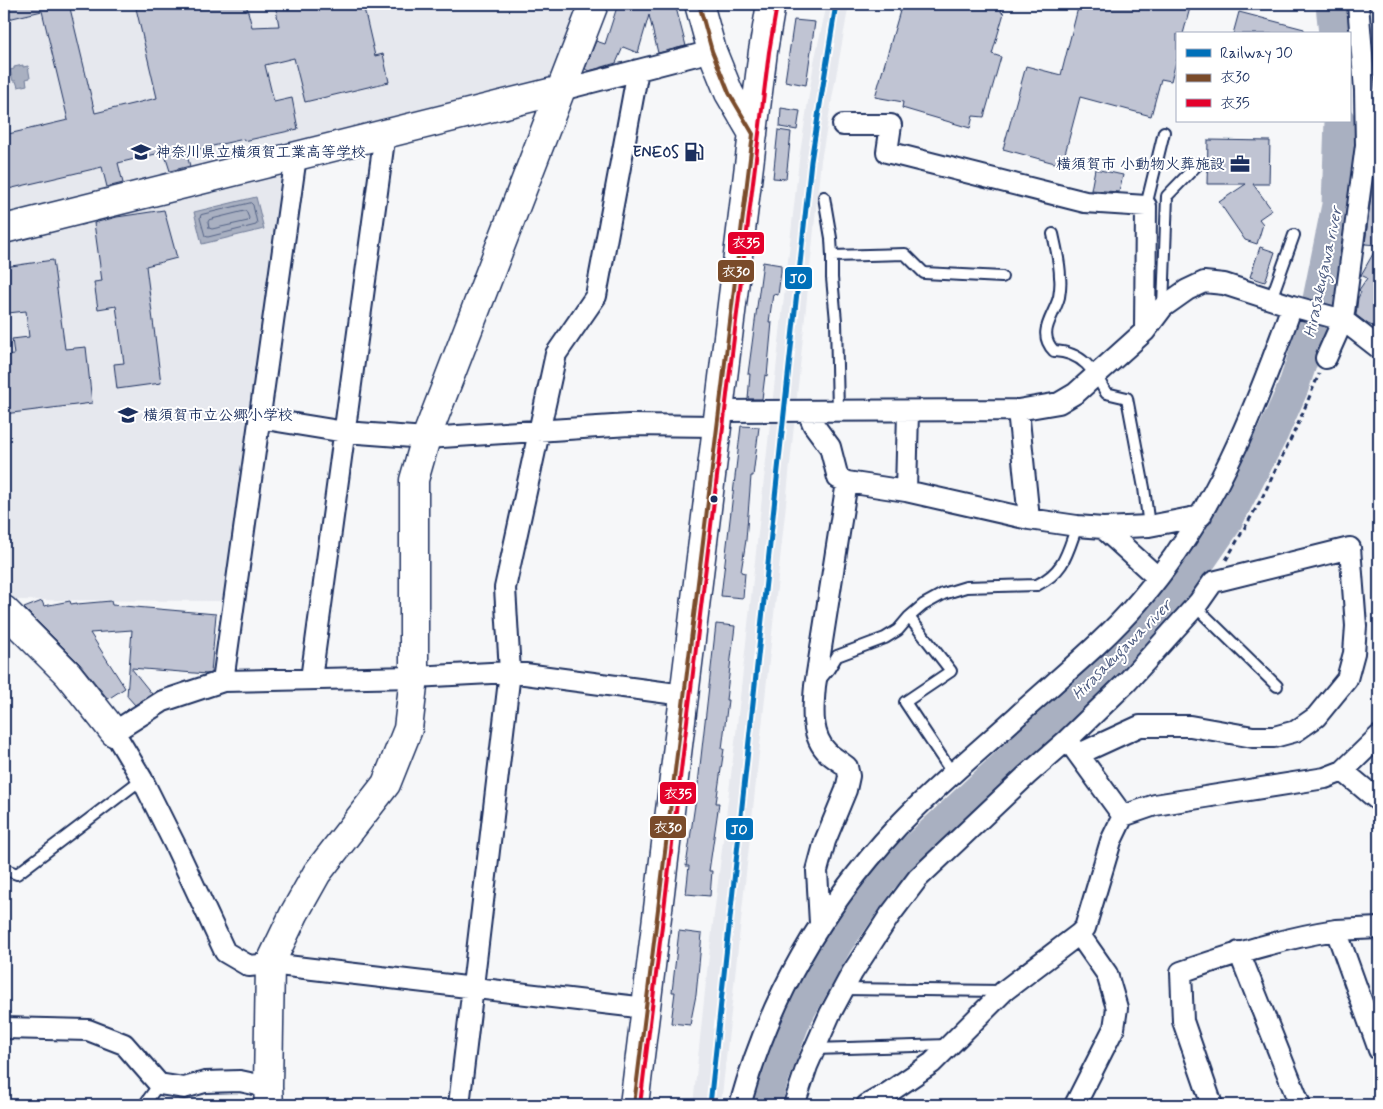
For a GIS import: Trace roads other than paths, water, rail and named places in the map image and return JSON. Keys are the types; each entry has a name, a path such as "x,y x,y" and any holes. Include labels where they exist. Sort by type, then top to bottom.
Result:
{"street":[{"path":"4,1028 88,1030 124,1044 159,1084 184,1088 205,1082 240,1081 269,1096 270,964 294,914 317,873 386,784 408,729 414,677 414,480 426,438 594,4"},
{"path":"699,4 712,51 729,93 753,134"},
{"path":"634,1105 763,51 771,4"},
{"path":"1326,358 1343,320 1366,145 1365,90 1358,4"},
{"path":"4,229 712,51"},
{"path":"459,1105 510,672 505,588 556,354 596,296 638,70"},
{"path":"843,124 891,125 887,152 1085,202 1146,206 1145,331"},
{"path":"311,679 385,133"},
{"path":"223,681 296,156"},
{"path":"259,418 345,432 426,438 539,432 808,412 1018,410 1059,403 1076,394 1145,331 1163,306 1187,290 1204,282 1224,284 1343,320 1379,348"},
{"path":"740,1105 776,1003 802,953 820,923 869,859 953,774 1103,639 1139,602 1171,562 1201,516 1232,460 1269,372 1292,306"},
{"path":"1018,410 1029,519"},
{"path":"808,412 813,424 830,447 838,478 846,482 906,491 1029,519 1077,526 1102,528 1149,526 1201,516"},
{"path":"906,491 908,412"},
{"path":"820,923 817,871 825,841 846,790 849,776 847,766 820,744 813,708 846,482"},
{"path":"1102,528 1158,578"},
{"path":"794,1105 814,1049 830,1014 890,915 918,878 1027,775 1073,747 1140,726 1190,726 1253,737 1282,735 1296,731 1316,717 1347,679 1354,653 1356,626 1350,548 1213,582 1195,606 1128,681 1073,747"},
{"path":"7,619 68,674 114,732 142,778 225,952 249,966 270,964 646,1008"},
{"path":"114,732 163,701 223,681 414,677 510,672 684,695"},
{"path":"867,1105 932,1063 1004,991 1085,928 1111,841 1123,816 1155,805 1325,778 1342,771 1379,736"},
{"path":"1073,747 1123,816"},
{"path":"1342,771 1379,801"},
{"path":"1212,1105 1183,1021 1182,972 1239,952 1306,934 1336,930 1379,928"},
{"path":"1336,930 1379,1050"},
{"path":"1075,1105 1114,1028 1117,1008 1107,974 1079,934"},
{"path":"1239,952 1300,1105"}],"lane":[{"path":"1146,206 1164,132"},
{"path":"1163,306 1166,196 1198,164"},
{"path":"824,197 831,238 836,321 838,411"},
{"path":"1053,234 1060,276 1059,296 1045,335 1054,351 1068,351 1078,357 1096,374 1106,394 1127,398 1144,488 1149,526"},
{"path":"1271,299 1294,235"},
{"path":"832,256 905,254 924,273 1002,277"},
{"path":"815,686 837,656 885,638 898,630 924,606 943,594 966,587 1037,585 1046,580 1062,567 1077,526"},
{"path":"1195,606 1277,686"},
{"path":"909,618 952,671 905,702 953,774"},
{"path":"4,869 17,874 142,778"},
{"path":"844,989 1004,991"},
{"path":"814,1049 950,1045"},
{"path":"144,1105 159,1084"}],"water":[{"path":"23,65 23,67 28,66 30,78 26,79 27,85 18,87 16,81 13,81 10,70"},
{"path":"256,197 264,229 202,244 194,212"}],"waterway":[{"name":"Hirasakugawa river","path":"1331,4 1334,32"},
{"name":"Hirasakugawa river","path":"765,1105 796,1018 838,942 882,879 1011,759 1154,621 1190,576 1225,525 1273,433 1293,388 1311,334 1337,205 1340,122"}],"rail line":[{"name":"JO","path":"710,1105 811,161 836,4"}],"place":[{"name":"神奈川県立横須賀工業高等学校","path":"141,152"},
{"name":"ENEOS","path":"694,152"},
{"name":"横須賀市 小動物火葬施設","path":"1240,164"},
{"name":"横須賀市立公郷小学校","path":"128,415"}]}
